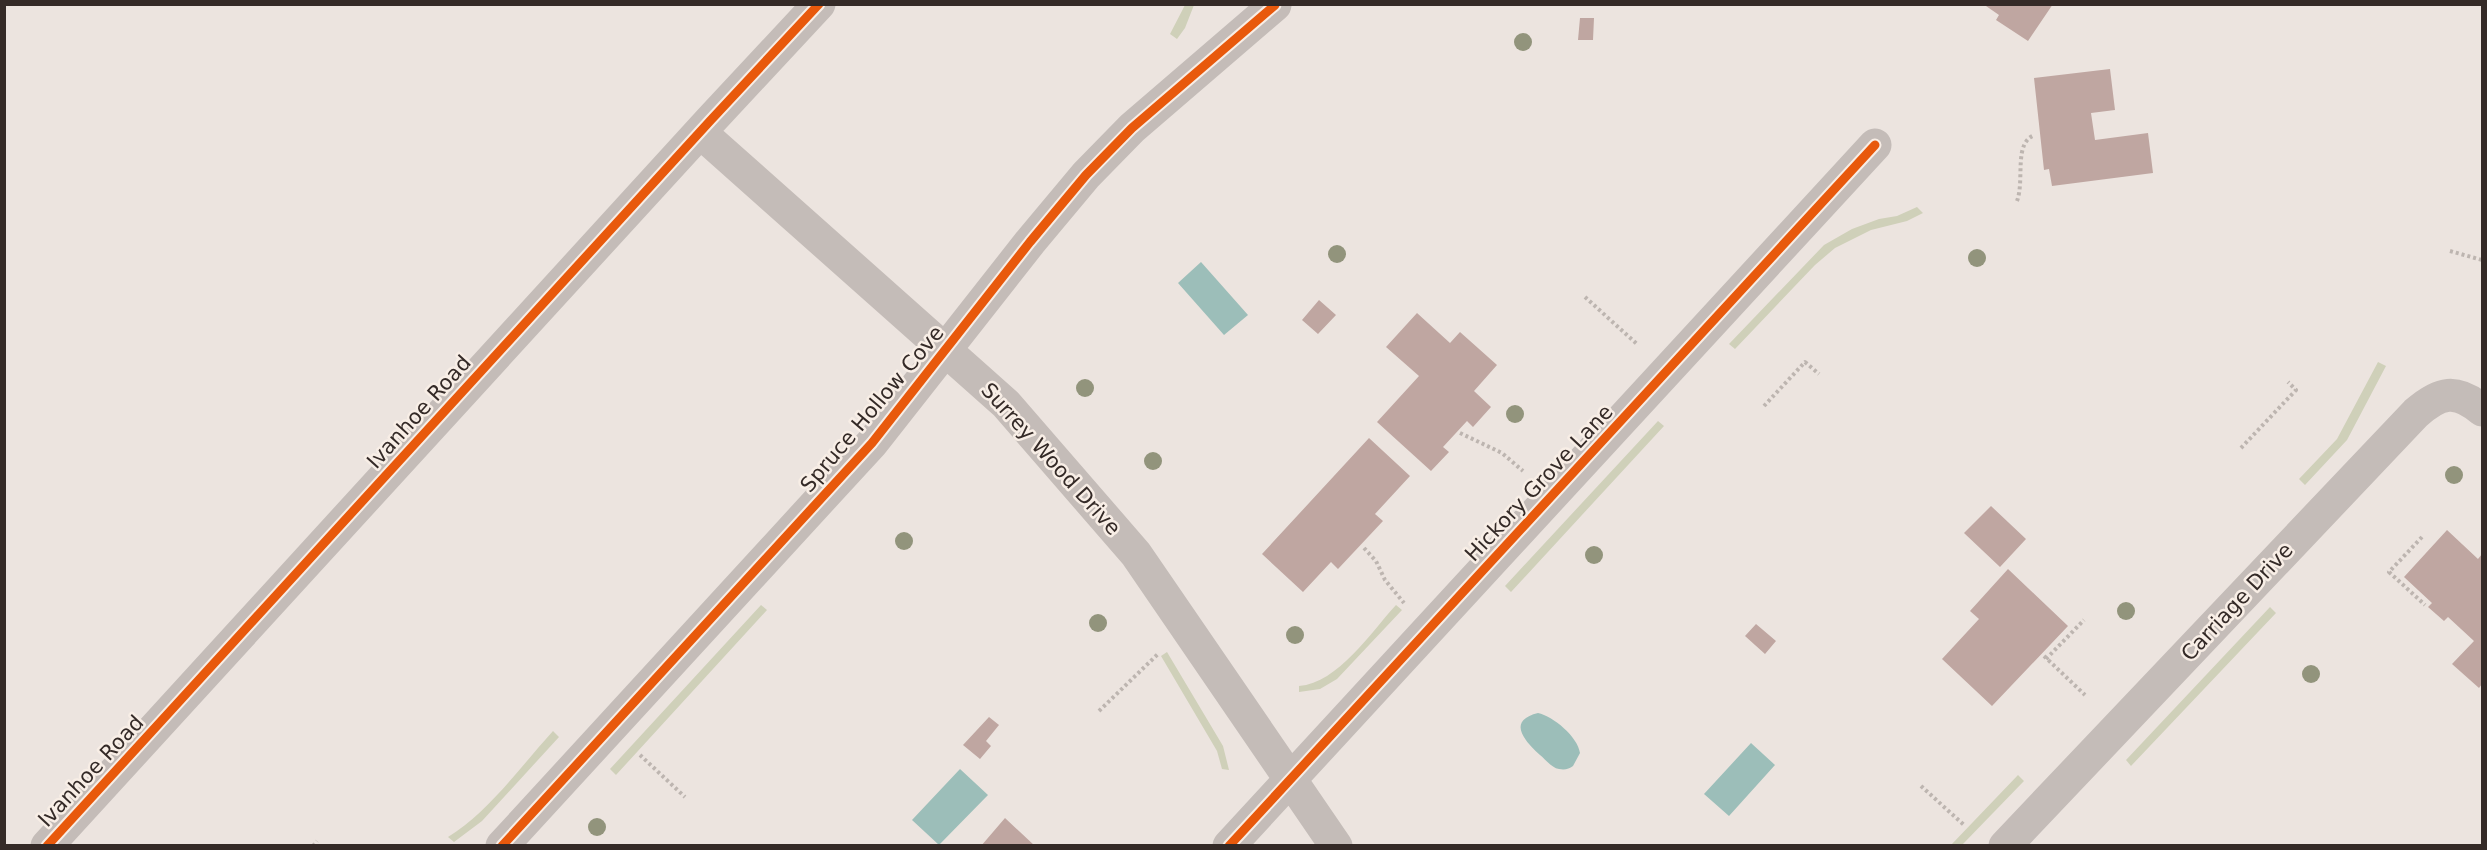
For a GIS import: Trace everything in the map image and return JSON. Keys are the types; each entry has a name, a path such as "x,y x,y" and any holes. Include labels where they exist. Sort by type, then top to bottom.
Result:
{"street":[{"name":"Ivanhoe Road","path":"47,846 819,4"},
{"name":"Spruce Hollow Cove","path":"502,846 751,572 872,443 1030,242 1086,175 1158,105 1275,5"},
{"name":"Surrey Wood Drive","path":"700,132 1006,404 1136,554 1336,846"},
{"name":"Hickory Grove Lane","path":"1230,846 1875,145"},
{"name":"Carriage Drive","path":"2005,846 2431,399 2451,394 2466,398 2482,410"}],"path":[{"path":"2017,201 2020,192 2022,144 2035,135"},
{"path":"2450,251 2482,260"},
{"path":"1585,297 1643,350"},
{"path":"1764,406 1805,362 1819,374"},
{"path":"2241,448 2296,390 2288,382"},
{"path":"1460,433 1502,453 1527,475"},
{"path":"2422,537 2389,572 2425,605"},
{"path":"1364,548 1376,561 1389,587 1406,605"},
{"path":"2084,620 2045,657 2085,695"},
{"path":"1099,711 1166,648"},
{"path":"640,755 685,797"},
{"path":"1921,786 1964,825"},
{"path":"313,846 317,841"}],"green space":[{"path":"1185,5 1194,5 1185,28 1177,39 1170,34"},
{"path":"1917,207 1923,213 1907,221 1871,230 1835,248 1815,265 1735,349 1729,344 1824,245 1852,229 1879,219 1897,216"},
{"path":"2378,362 2386,366 2347,440 2305,485 2299,479 2337,439"},
{"path":"1658,421 1664,426 1511,592 1505,586"},
{"path":"761,605 767,610 616,775 610,769"},
{"path":"1396,605 1402,610 1337,679 1320,689 1299,692 1299,686 1313,683 1340,666 1365,642"},
{"path":"2270,607 2276,613 2131,766 2126,760"},
{"path":"1167,652 1223,746 1229,770 1222,769 1217,751 1161,656"},
{"path":"553,731 559,737 482,821 454,842 448,837 477,815 504,788"},
{"path":"2018,775 2024,781 1962,845 1951,845"}],"water":[{"path":"1201,262 1248,315 1224,335 1178,283"},
{"path":"1538,713 1551,718 1575,740 1580,753 1573,766 1567,769 1554,767 1524,738 1521,732 1523,721"},
{"path":"1751,743 1775,765 1729,816 1704,794"},
{"path":"960,769 988,795 939,845 912,820"}],"building":[{"path":"1988,4 2053,4 2028,41 1996,20 1999,15 1986,6"},
{"path":"1580,18 1594,18 1593,40 1578,40"},
{"path":"2110,69 2115,110 2091,113 2095,140 2148,133 2153,173 2052,186 2049,169 2044,170 2034,78"},
{"path":"1319,300 1336,315 1318,334 1302,320"},
{"path":"1417,313 1450,343 1460,332 1497,365 1474,391 1491,407 1473,427 1467,421 1443,447 1449,452 1431,471 1377,422 1419,376 1386,347"},
{"path":"1369,438 1410,476 1375,514 1383,521 1338,569 1331,562 1303,592 1262,554"},
{"path":"1991,506 2026,539 2000,567 1964,533"},
{"path":"2447,530 2478,559 2482,554 2482,684 2479,688 2452,664 2474,641 2448,617 2444,621 2428,607 2432,603 2404,577"},
{"path":"2008,569 2068,626 1992,706 1942,659 1979,619 1970,611"},
{"path":"1756,624 1776,641 1765,654 1745,636"},
{"path":"989,717 999,725 986,741 991,746 980,759 963,745"},
{"path":"1005,818 1035,846 981,846"}],"cycle path":[{"path":"47,846 819,4"},
{"path":"502,846 872,443 1030,242 1086,175 1132,128 1275,5"},
{"path":"1229,846 1875,145"}]}
